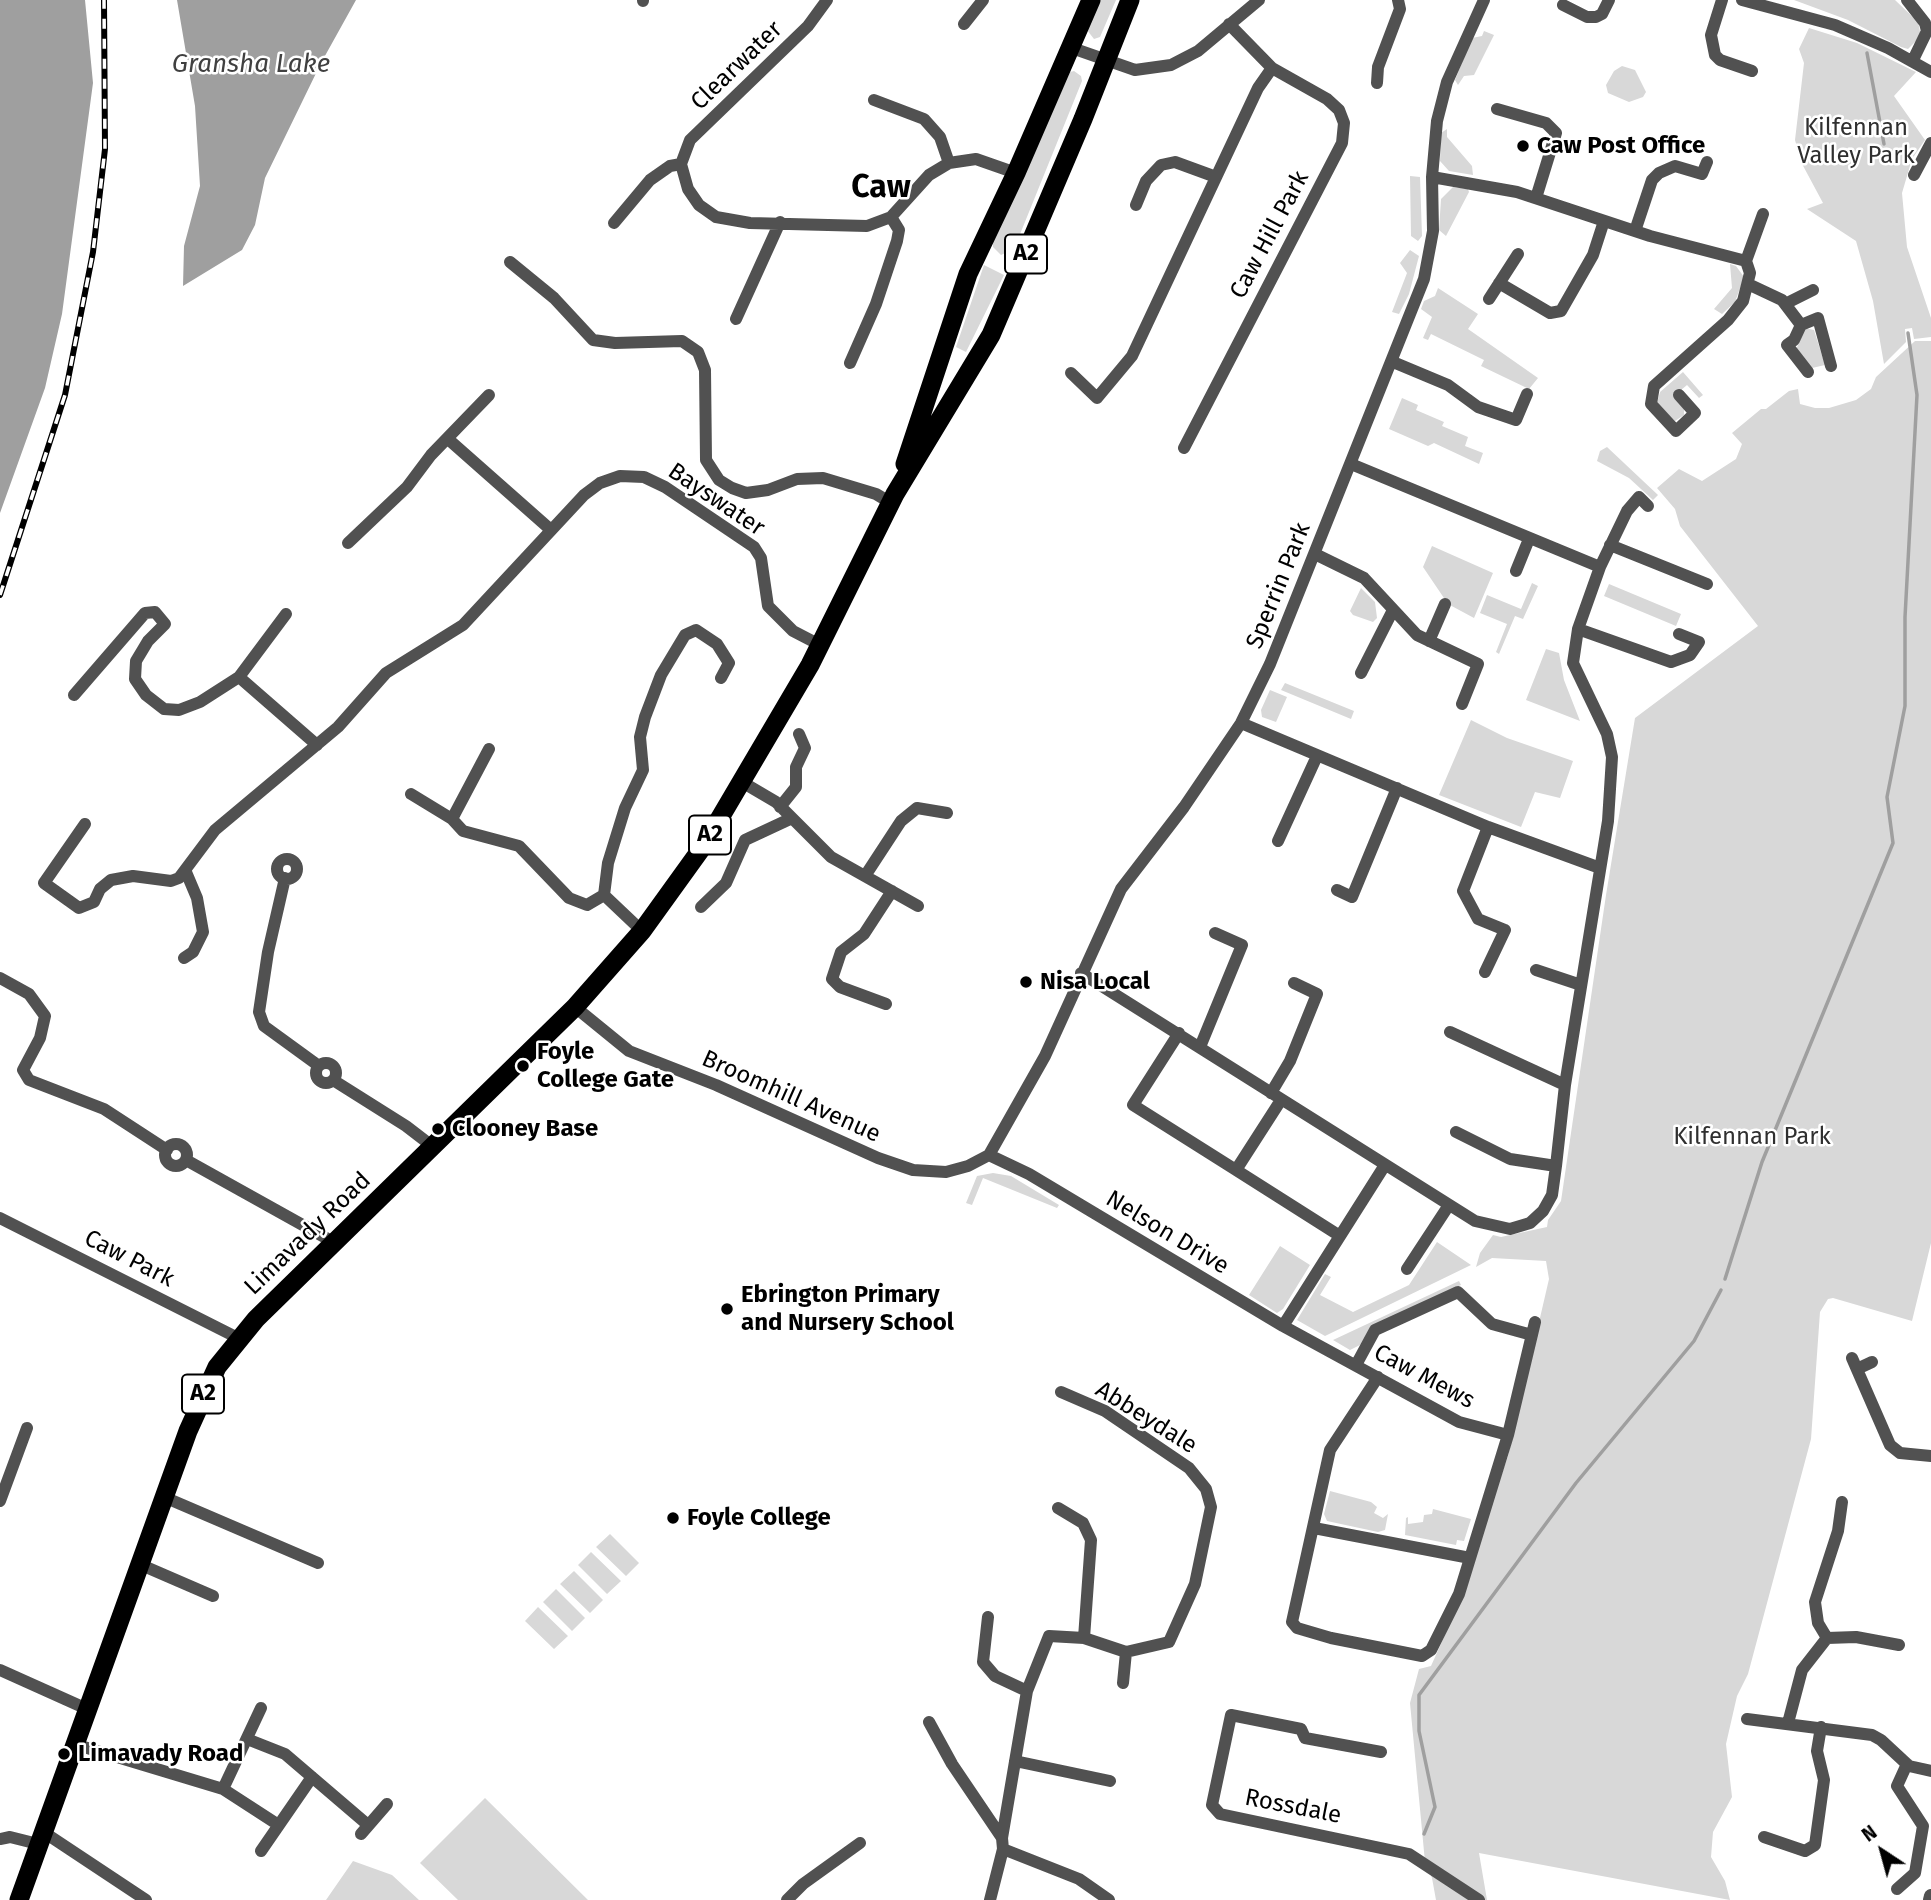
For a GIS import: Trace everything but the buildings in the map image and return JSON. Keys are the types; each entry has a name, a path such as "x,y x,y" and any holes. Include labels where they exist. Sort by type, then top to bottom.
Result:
{"highway":[{"name":"A2","path":"893,499 968,274 1016,173 1091,0"},
{"name":"A2","path":"575,1007 642,931 704,845 743,782 820,645 893,499 991,335 1130,0"},
{"name":"Limavady Road","path":"19,1900 203,1392 237,1338 575,1007"}],"street":[{"name":"Clearwater","path":"681,164 690,140 808,26 827,0"},
{"path":"964,24 983,0"},
{"path":"1072,48 1135,70 1171,65 1198,51 1259,0"},
{"path":"1377,83 1378,67 1400,9 1398,0"},
{"name":"Sperrin Park","path":"989,1155 1045,1056 1105,920 1133,870 1184,807 1241,723 1270,664 1424,279 1433,231 1432,177 1437,121 1447,82 1484,0"},
{"path":"1563,5 1587,17 1596,17 1602,14 1609,0"},
{"path":"1722,0 1711,35 1715,55 1720,60 1752,71"},
{"path":"1742,0 1835,25 1931,72"},
{"path":"1908,0 1926,23 1927,31 1913,61"},
{"name":"Caw Hill Park","path":"1184,448 1342,143 1344,123 1339,110 1327,99 1272,68 1229,24"},
{"path":"1071,373 1097,398 1132,356 1258,88 1272,68"},
{"path":"874,100 924,119 940,137 949,163"},
{"path":"1497,109 1546,123 1556,133 1536,198"},
{"path":"1914,175 1931,143"},
{"path":"614,223 650,180 670,166 681,164 688,189 699,205 716,217 750,223 867,226 891,217 929,175 949,163 976,159 1016,173"},
{"path":"1136,205 1146,181 1161,165 1175,162 1216,177"},
{"path":"1635,231 1652,180 1659,173 1675,166 1702,174 1707,162"},
{"path":"1432,177 1474,183 1536,198 1635,231 1746,261"},
{"path":"1679,395 1695,413 1676,430 1651,404 1654,386 1728,320 1743,301 1750,273 1746,261 1763,214"},
{"path":"850,363 876,304 897,241 898,230 891,217"},
{"path":"1499,283 1550,313 1561,311 1593,256 1604,221"},
{"path":"736,319 780,222"},
{"path":"1489,299 1518,254"},
{"path":"510,262 554,298 593,340 615,343 682,341 698,352 705,370 706,460 719,480 746,493 768,490 797,479 823,478 893,499"},
{"path":"1748,284 1770,292 1785,304 1801,325"},
{"path":"1785,304 1812,290"},
{"path":"1808,372 1787,345 1794,340 1801,325 1818,318 1831,366"},
{"path":"1393,362 1448,385 1478,407 1516,420 1527,394"},
{"path":"348,543 407,487 431,455 489,394"},
{"path":"448,439 551,530"},
{"path":"1351,464 1600,567"},
{"name":"Bayswater","path":"186,872 215,830 338,727 386,673 463,625 584,495 600,483 620,476 644,477 665,487 754,547 761,558 768,606 793,631 820,645"},
{"path":"1082,973 1475,1221 1493,1226 1520,1227 1543,1211 1552,1195 1565,1085 1600,868 1612,757 1606,734 1573,663 1578,629 1600,567 1627,511 1639,498 1648,506"},
{"path":"1516,571 1529,539"},
{"path":"1610,545 1707,584"},
{"path":"1315,554 1364,578 1376,589 1392,612 1417,635 1478,664 1462,704"},
{"path":"1429,640 1445,604"},
{"path":"74,695 145,612 155,612 164,624 148,641 136,661 135,679 146,695 164,709 179,710 200,702 239,677 286,614"},
{"path":"1361,673 1392,612"},
{"path":"1578,629 1671,662 1690,655 1699,642 1679,634"},
{"path":"604,895 608,863 625,808 643,770 640,737 645,717 661,675 685,635 696,630 717,644 729,663 721,678"},
{"path":"239,677 317,745"},
{"path":"1241,723 1488,827 1600,868"},
{"path":"780,807 796,787 799,756 805,748 799,734"},
{"path":"452,819 489,749"},
{"path":"1278,841 1317,757"},
{"path":"743,782 780,807 831,857 918,906"},
{"path":"1337,890 1352,897 1397,788"},
{"path":"411,794 452,819 463,831 519,846 569,898 587,905 604,895"},
{"path":"865,876 901,821 917,808 947,813"},
{"path":"701,907 726,883 745,840 790,819"},
{"path":"85,824 44,883 79,908 94,902 100,889 111,880 133,876 171,881 186,872 197,898 203,932 193,952 184,958"},
{"path":"1485,972 1505,930 1478,919 1464,891 1488,827"},
{"path":"285,878 268,952 259,1012 264,1026 319,1066 331,1065 335,1070 333,1080 406,1126 432,1146"},
{"path":"886,1004 847,990 832,979 841,952 863,934 892,891"},
{"path":"604,895 642,931"},
{"path":"1200,1047 1242,945 1215,933"},
{"path":"1536,970 1581,985"},
{"path":"0,978 29,994 45,1016 44,1026 23,1070 29,1080 104,1109 167,1150 172,1145 181,1145 186,1150 186,1160 335,1243"},
{"path":"1236,1170 1276,1096 1317,994 1294,984"},
{"name":"Broomhill Avenue","path":"575,1007 629,1051 727,1090 878,1158 913,1170 946,1172 968,1166 989,1155"},
{"path":"1450,1032 1565,1085"},
{"path":"1179,1033 1133,1105 1340,1236"},
{"path":"1456,1132 1510,1159 1556,1166"},
{"name":"Nelson Drive","path":"989,1155 1029,1174 1283,1326 1324,1346"},
{"path":"1283,1326 1385,1164"},
{"path":"1407,1269 1449,1205"},
{"name":"Caw Park","path":"0,1218 237,1338"},
{"path":"1356,1364 1375,1330 1458,1292 1492,1324 1533,1328 1508,1435 1459,1594 1431,1650 1422,1656 1331,1638 1294,1625 1330,1450 1378,1377"},
{"name":"Caw Mews","path":"1324,1346 1459,1422 1508,1435"},
{"path":"1872,1362 1854,1364 1890,1445 1900,1453 1931,1455"},
{"name":"Abbeydale","path":"1061,1392 1105,1411 1189,1468 1206,1489 1211,1507 1195,1584 1169,1642 1126,1652"},
{"path":"1,1496 27,1428"},
{"path":"164,1497 318,1563"},
{"path":"1827,1638 1818,1623 1815,1602 1838,1531 1842,1502"},
{"path":"1058,1508 1083,1523 1091,1540 1084,1638"},
{"path":"1314,1528 1469,1558"},
{"path":"139,1564 213,1596"},
{"path":"988,1617 984,1662 995,1676 1027,1691"},
{"path":"990,1900 1003,1843 1027,1691 1049,1636 1084,1638 1126,1652 1123,1683"},
{"path":"1827,1638 1856,1637 1899,1645"},
{"path":"1788,1723 1802,1670 1827,1638"},
{"path":"0,1670 87,1709"},
{"path":"223,1789 261,1708"},
{"name":"Rossdale","path":"1381,1752 1305,1738 1301,1729 1231,1715 1212,1805 1220,1814 1409,1854 1479,1900"},
{"path":"1747,1719 1872,1735 1908,1764 1931,1771"},
{"path":"929,1722 1003,1843 1079,1879 1109,1900"},
{"path":"1764,1837 1805,1851 1815,1845 1824,1780 1818,1751 1821,1727"},
{"path":"247,1739 285,1754 364,1829 387,1804"},
{"path":"74,1744 223,1789 277,1824"},
{"path":"1015,1761 1110,1782"},
{"path":"1897,1889 1915,1872 1923,1826 1897,1786 1908,1764"},
{"path":"261,1851 277,1824 312,1777"},
{"path":"0,1839 40,1838 146,1900"},
{"path":"786,1900 803,1884 860,1843"}],"green space":[{"path":"1098,0 1116,0 1100,37 1094,39 1087,30"},
{"name":"Kilfennan Valley Park","path":"1794,0 1895,0 1918,22 1921,36 1908,49 1848,20"},
{"name":"Kilfennan Valley Park","path":"1809,28 1857,43 1916,72 1894,96 1925,140 1912,159 1902,193 1907,247 1931,318 1931,337 1914,339 1912,328 1905,329 1906,342 1884,364 1873,301 1856,241 1807,209 1823,203 1801,162 1795,140 1804,63 1799,49"},
{"path":"1484,31 1494,35 1474,75 1464,76 1458,85 1455,80 1472,38 1482,36"},
{"path":"1622,66 1635,70 1646,92 1643,97 1629,102 1608,93 1606,85 1614,71"},
{"path":"1074,71 1081,76 1082,81 1014,249 1001,255 993,247 993,242 1070,72"},
{"path":"1447,129 1447,137 1472,166 1473,175 1449,171 1440,161 1441,133"},
{"path":"1410,176 1420,177 1422,236 1418,241 1411,236"},
{"path":"1453,187 1468,189 1469,192 1446,236 1439,230 1441,199"},
{"path":"1410,250 1419,256 1409,294 1399,314 1392,312 1407,273 1400,263"},
{"path":"1730,264 1736,266 1744,277 1735,302 1722,314 1714,309 1732,288"},
{"path":"984,265 1004,275 966,352 956,347"},
{"path":"1438,288 1478,314 1468,329 1538,378 1529,389 1481,366 1484,360 1431,334 1428,340 1423,338 1432,317 1421,309 1424,301 1435,296"},
{"path":"1805,328 1814,330 1825,365 1812,368 1796,350"},
{"name":"Kilfennan Park","path":"1915,341 1931,341 1931,1243 1912,1321 1833,1298 1828,1299 1820,1312 1811,1439 1748,1674 1737,1696 1726,1744 1732,1797 1713,1832 1711,1857 1725,1881 1730,1900 1479,1853 1487,1900 1436,1900 1432,1878 1425,1862 1410,1703 1419,1669 1431,1666 1449,1626 1508,1456 1549,1279 1546,1261 1492,1258 1476,1267 1480,1253 1493,1235 1501,1237 1547,1227 1548,1220 1561,1201 1635,718 1758,626 1680,526 1675,509 1657,488 1679,469 1702,481 1736,459 1742,444 1732,433 1761,409 1766,409 1789,391 1798,389 1800,404 1815,408 1829,408 1856,400 1871,389 1876,377"},
{"path":"1683,372 1703,395 1699,398 1687,385 1674,396 1684,408 1684,415 1675,421 1657,403 1660,392"},
{"path":"1402,398 1418,405 1416,410 1444,422 1442,426 1468,437 1465,446 1483,453 1479,464 1434,443 1428,446 1389,429"},
{"path":"1607,447 1658,495 1653,500 1629,478 1597,461 1600,451"},
{"path":"1432,546 1493,573 1474,618 1448,604 1423,567"},
{"path":"1532,583 1538,586 1523,619 1515,616 1499,654 1496,652 1507,624 1480,613 1487,595 1521,609"},
{"path":"1609,584 1681,614 1676,626 1604,596"},
{"path":"1361,588 1375,602 1377,618 1373,622 1353,615 1350,611"},
{"path":"1546,649 1559,653 1564,680 1580,721 1526,700"},
{"path":"1285,683 1354,711 1351,719 1281,690"},
{"path":"1270,690 1287,697 1276,722 1262,717 1261,710"},
{"path":"1471,720 1507,738 1573,761 1560,798 1535,792 1521,827 1439,795"},
{"path":"993,1173 1011,1176 1059,1205 1057,1208 983,1178 972,1205 966,1203 977,1176"},
{"path":"1437,1242 1471,1265 1325,1336 1297,1320 1325,1274 1331,1277 1320,1295 1353,1312 1409,1285"},
{"path":"1280,1246 1310,1265 1283,1309 1277,1313 1249,1295"},
{"path":"1459,1281 1461,1285 1374,1325 1360,1345 1350,1350 1333,1340"},
{"path":"1330,1491 1371,1502 1377,1507 1374,1513 1383,1518 1388,1514 1385,1530 1378,1532 1327,1521 1324,1514"},
{"path":"1433,1509 1471,1519 1464,1541 1457,1540 1456,1545 1405,1535 1406,1518 1408,1517 1408,1524 1423,1522 1424,1515 1432,1514"},
{"path":"610,1534 639,1563 626,1576 596,1547"},
{"path":"591,1552 621,1581 607,1594 578,1565"},
{"path":"574,1571 603,1600 590,1613 560,1584"},
{"path":"556,1589 585,1618 572,1631 543,1602"},
{"path":"538,1607 568,1636 554,1649 525,1621"},
{"path":"485,1798 588,1900 458,1900 420,1863"},
{"path":"353,1861 392,1875 419,1900 326,1900"}],"water":[{"path":"0,0 85,0 93,83 62,314 45,388 0,513"},
{"name":"Gransha Lake","path":"177,0 356,0 321,63 265,178 255,225 242,250 183,286 184,246 200,186 195,106"}],"waterway":[{"path":"1867,53 1884,144"},
{"path":"1725,1279 1762,1162 1893,843 1887,797 1905,706 1905,617 1917,395 1908,333"},
{"path":"1424,1834 1435,1807 1419,1731 1419,1695 1576,1483 1694,1341 1721,1290"}],"railway":[{"path":"0,595 65,395 93,252 105,149 104,0"}],"place":[{"name":"Caw Post Office","path":"1523,146"},
{"name":"Nisa Local","path":"1026,982"},
{"name":"Foyle College Gate","path":"523,1066"},
{"name":"Clooney Base","path":"438,1129"},
{"name":"Ebrington Primary and Nursery School","path":"727,1309"},
{"name":"Foyle College","path":"673,1518"},
{"name":"Limavady Road","path":"64,1754"}],"district":[{"name":"Caw","path":"881,188"}]}
